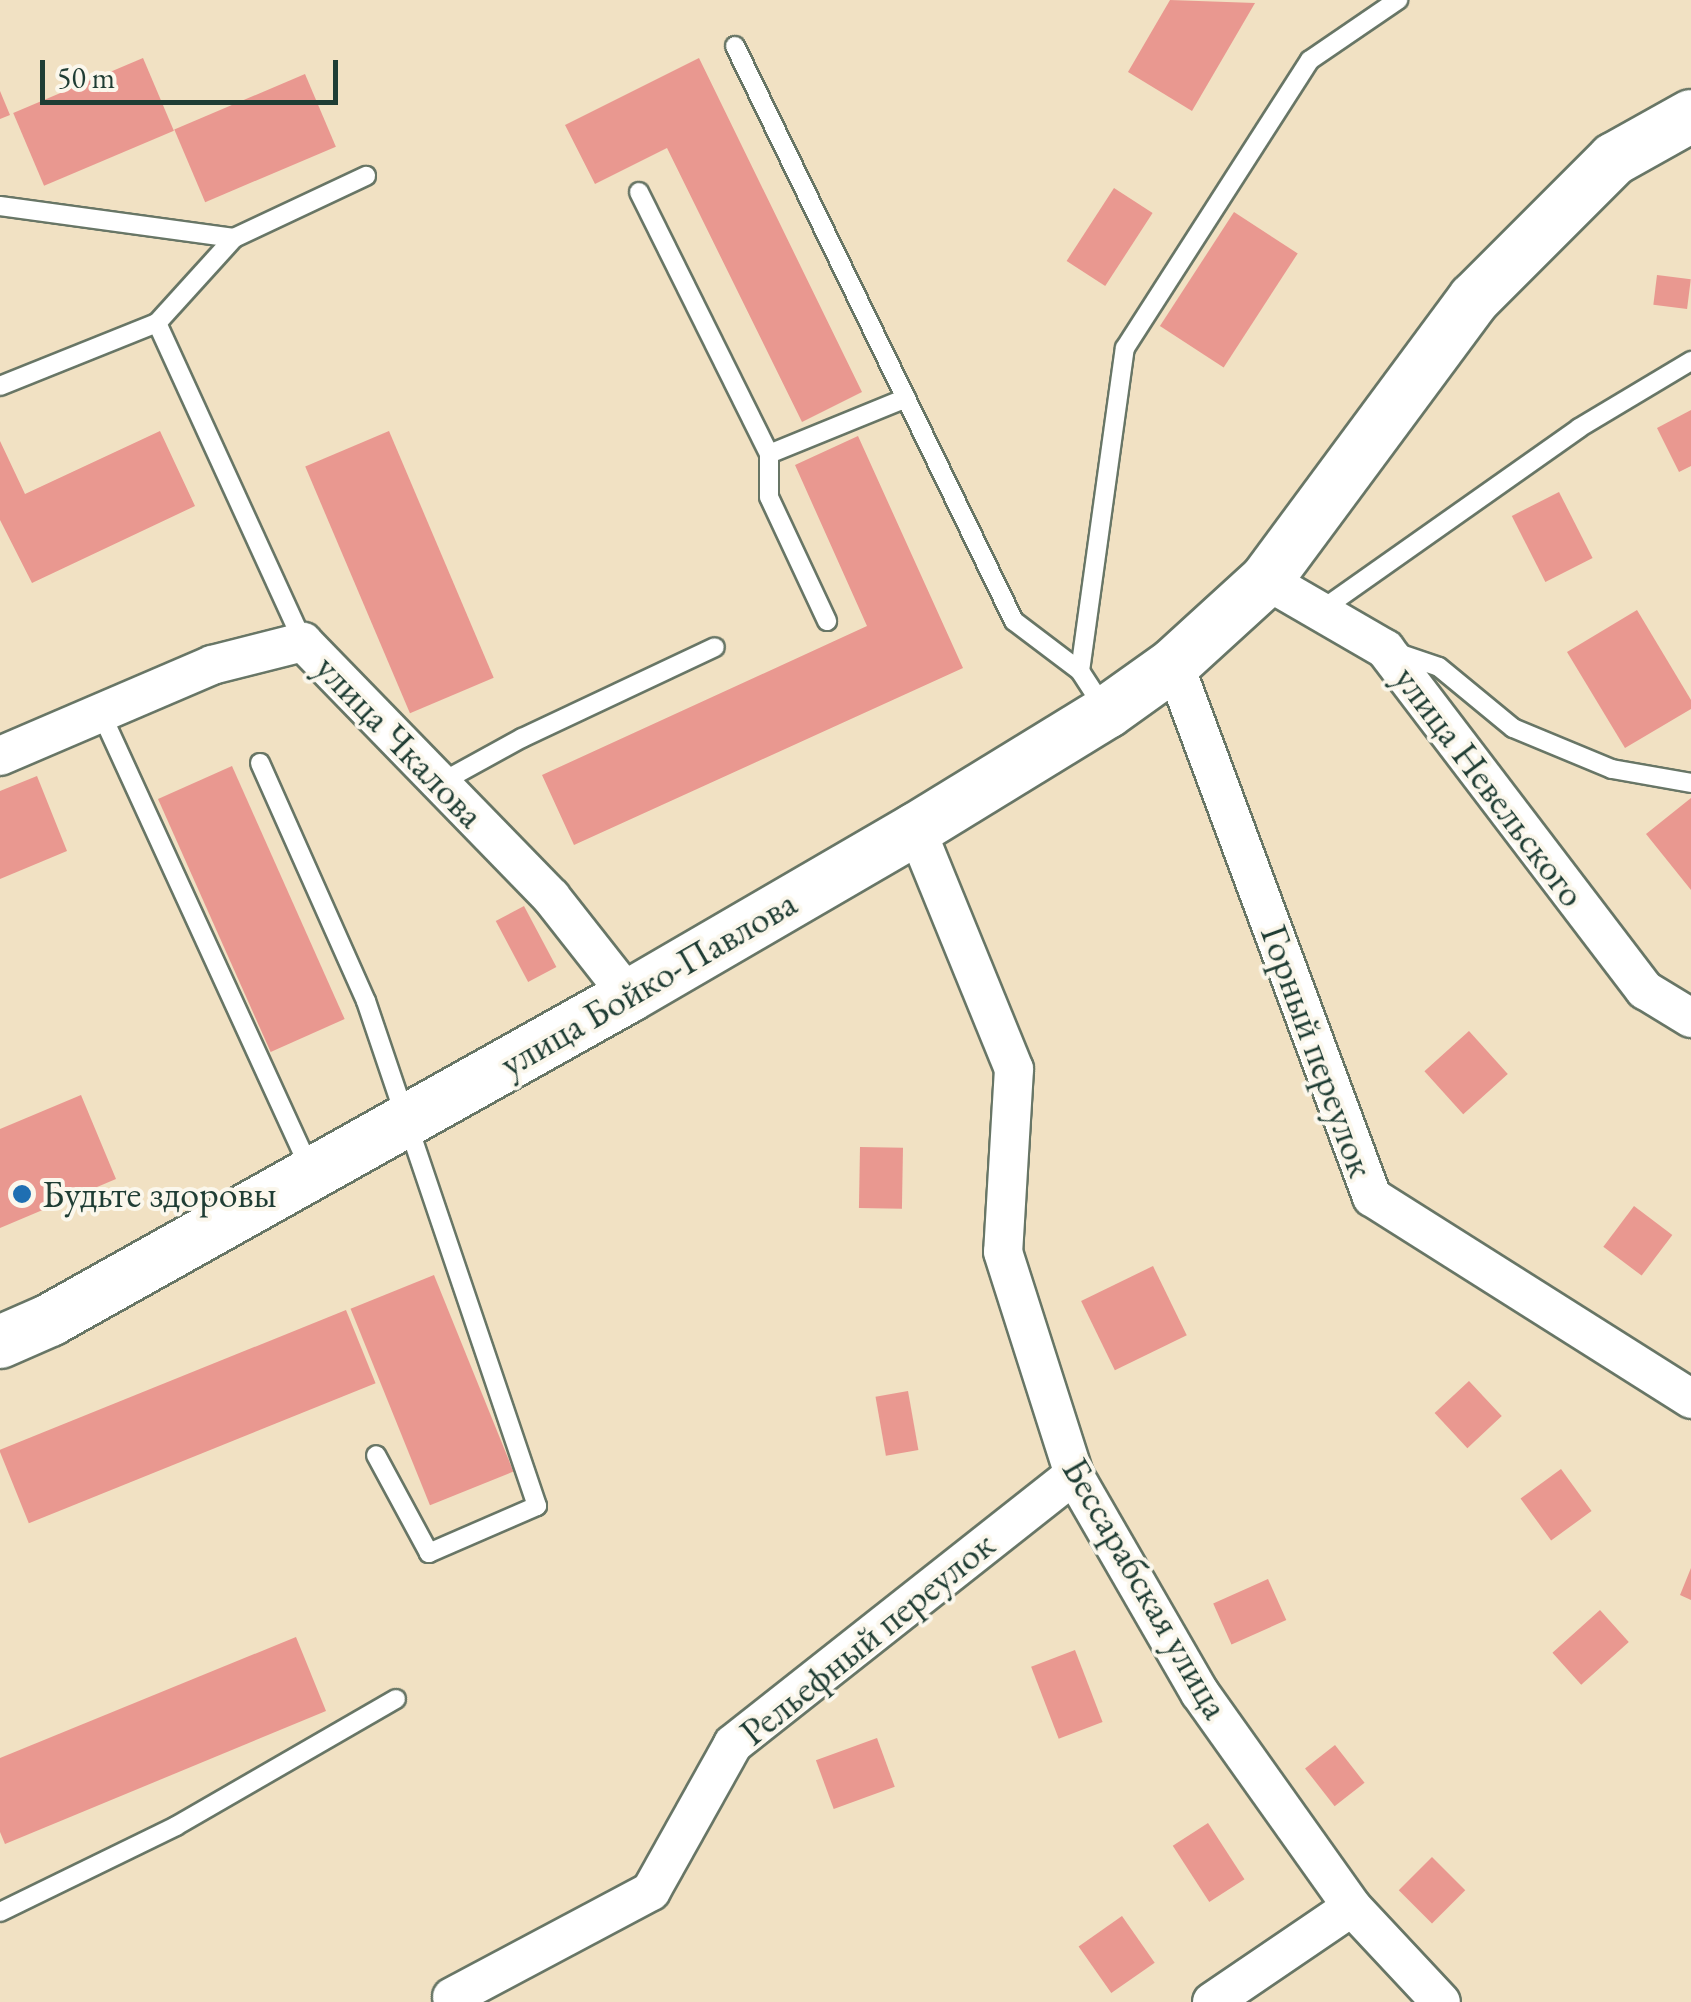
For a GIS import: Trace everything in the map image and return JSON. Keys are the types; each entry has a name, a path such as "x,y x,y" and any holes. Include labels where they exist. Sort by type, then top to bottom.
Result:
{"main road":[{"name":"улица Бойко-Павлова","path":"0,1342 50,1320 406,1122 916,829 1094,692 1174,664 1266,580 1474,299 1614,159 1691,116"}],"street":[{"name":"улица Невельского","path":"1266,580 1385,649 1645,990 1691,1018"},
{"name":"улица Чкалова","path":"0,756 212,665 304,642 551,897 629,996"},
{"name":"Горный переулок","path":"1174,664 1372,1197 1691,1399"},
{"name":"Бессарабская улица","path":"916,829 1014,1068 1003,1252 1074,1474 1200,1693 1352,1907 1440,2002"},
{"name":"Рельефный переулок","path":"452,1998 651,1891 733,1744 1074,1474"},
{"path":"1212,2002 1352,1907"}],"lane":[{"path":"1094,692 1125,348 1310,60 1398,0"},
{"path":"735,46 1014,621 1094,692"},
{"path":"0,386 158,323 234,238 366,176"},
{"path":"639,192 768,454 769,496 827,621"},
{"path":"0,206 234,238"},
{"path":"158,323 304,642"},
{"path":"1320,611 1578,428 1691,361"},
{"path":"768,454 906,398"},
{"path":"440,783 522,738 715,647"},
{"path":"1385,649 1439,667 1513,728 1612,769 1691,783"},
{"path":"101,713 312,1174"},
{"path":"260,764 366,1001 536,1506 429,1553 376,1455"},
{"path":"0,1912 176,1826 396,1700"}],"building":[{"path":"1170,0 1255,3 1192,111 1128,72"},
{"path":"143,58 174,131 44,186 13,113"},
{"path":"699,58 862,392 802,422 667,148 595,184 565,125"},
{"path":"305,74 336,147 205,202 174,129"},
{"path":"0,91 10,115 0,119"},
{"path":"1114,188 1153,213 1105,286 1067,261"},
{"path":"1234,212 1298,253 1224,367 1160,326"},
{"path":"1657,275 1691,279 1687,309 1653,305"},
{"path":"1691,410 1691,466 1679,472 1657,428"},
{"path":"160,431 195,506 32,583 0,520 0,441 25,494"},
{"path":"389,431 494,678 410,713 305,467"},
{"path":"858,436 963,668 574,845 542,775 867,626 795,465"},
{"path":"1559,492 1593,558 1545,582 1512,516"},
{"path":"1637,610 1691,700 1691,709 1625,748 1567,652"},
{"path":"232,766 345,1019 271,1052 158,799"},
{"path":"37,776 67,851 0,879 0,791"},
{"path":"1691,798 1691,890 1646,834"},
{"path":"524,906 556,967 528,982 496,921"},
{"path":"1469,1031 1508,1074 1463,1114 1424,1071"},
{"path":"81,1095 116,1179 0,1228 0,1129"},
{"path":"860,1147 903,1148 902,1209 859,1208"},
{"path":"1634,1206 1672,1235 1642,1276 1603,1247"},
{"path":"1153,1266 1187,1335 1115,1370 1081,1301"},
{"path":"434,1275 513,1472 430,1505 351,1309"},
{"path":"346,1310 376,1383 29,1523 0,1450"},
{"path":"1469,1381 1502,1416 1467,1448 1435,1413"},
{"path":"908,1391 918,1450 886,1456 876,1397"},
{"path":"1561,1469 1592,1511 1551,1540 1521,1498"},
{"path":"1691,1568 1691,1600 1680,1595"},
{"path":"1268,1579 1286,1620 1231,1645 1213,1603"},
{"path":"1600,1610 1629,1642 1581,1685 1552,1653"},
{"path":"296,1637 326,1711 5,1844 0,1832 0,1758"},
{"path":"1075,1650 1103,1722 1059,1739 1031,1667"},
{"path":"877,1738 895,1787 834,1809 816,1760"},
{"path":"1335,1745 1365,1783 1335,1806 1305,1768"},
{"path":"1208,1823 1244,1879 1209,1902 1173,1846"},
{"path":"1432,1857 1465,1890 1432,1923 1399,1890"},
{"path":"1122,1916 1155,1963 1111,1993 1079,1946"}],"place":[{"name":"Будьте здоровы","path":"22,1194"}]}
